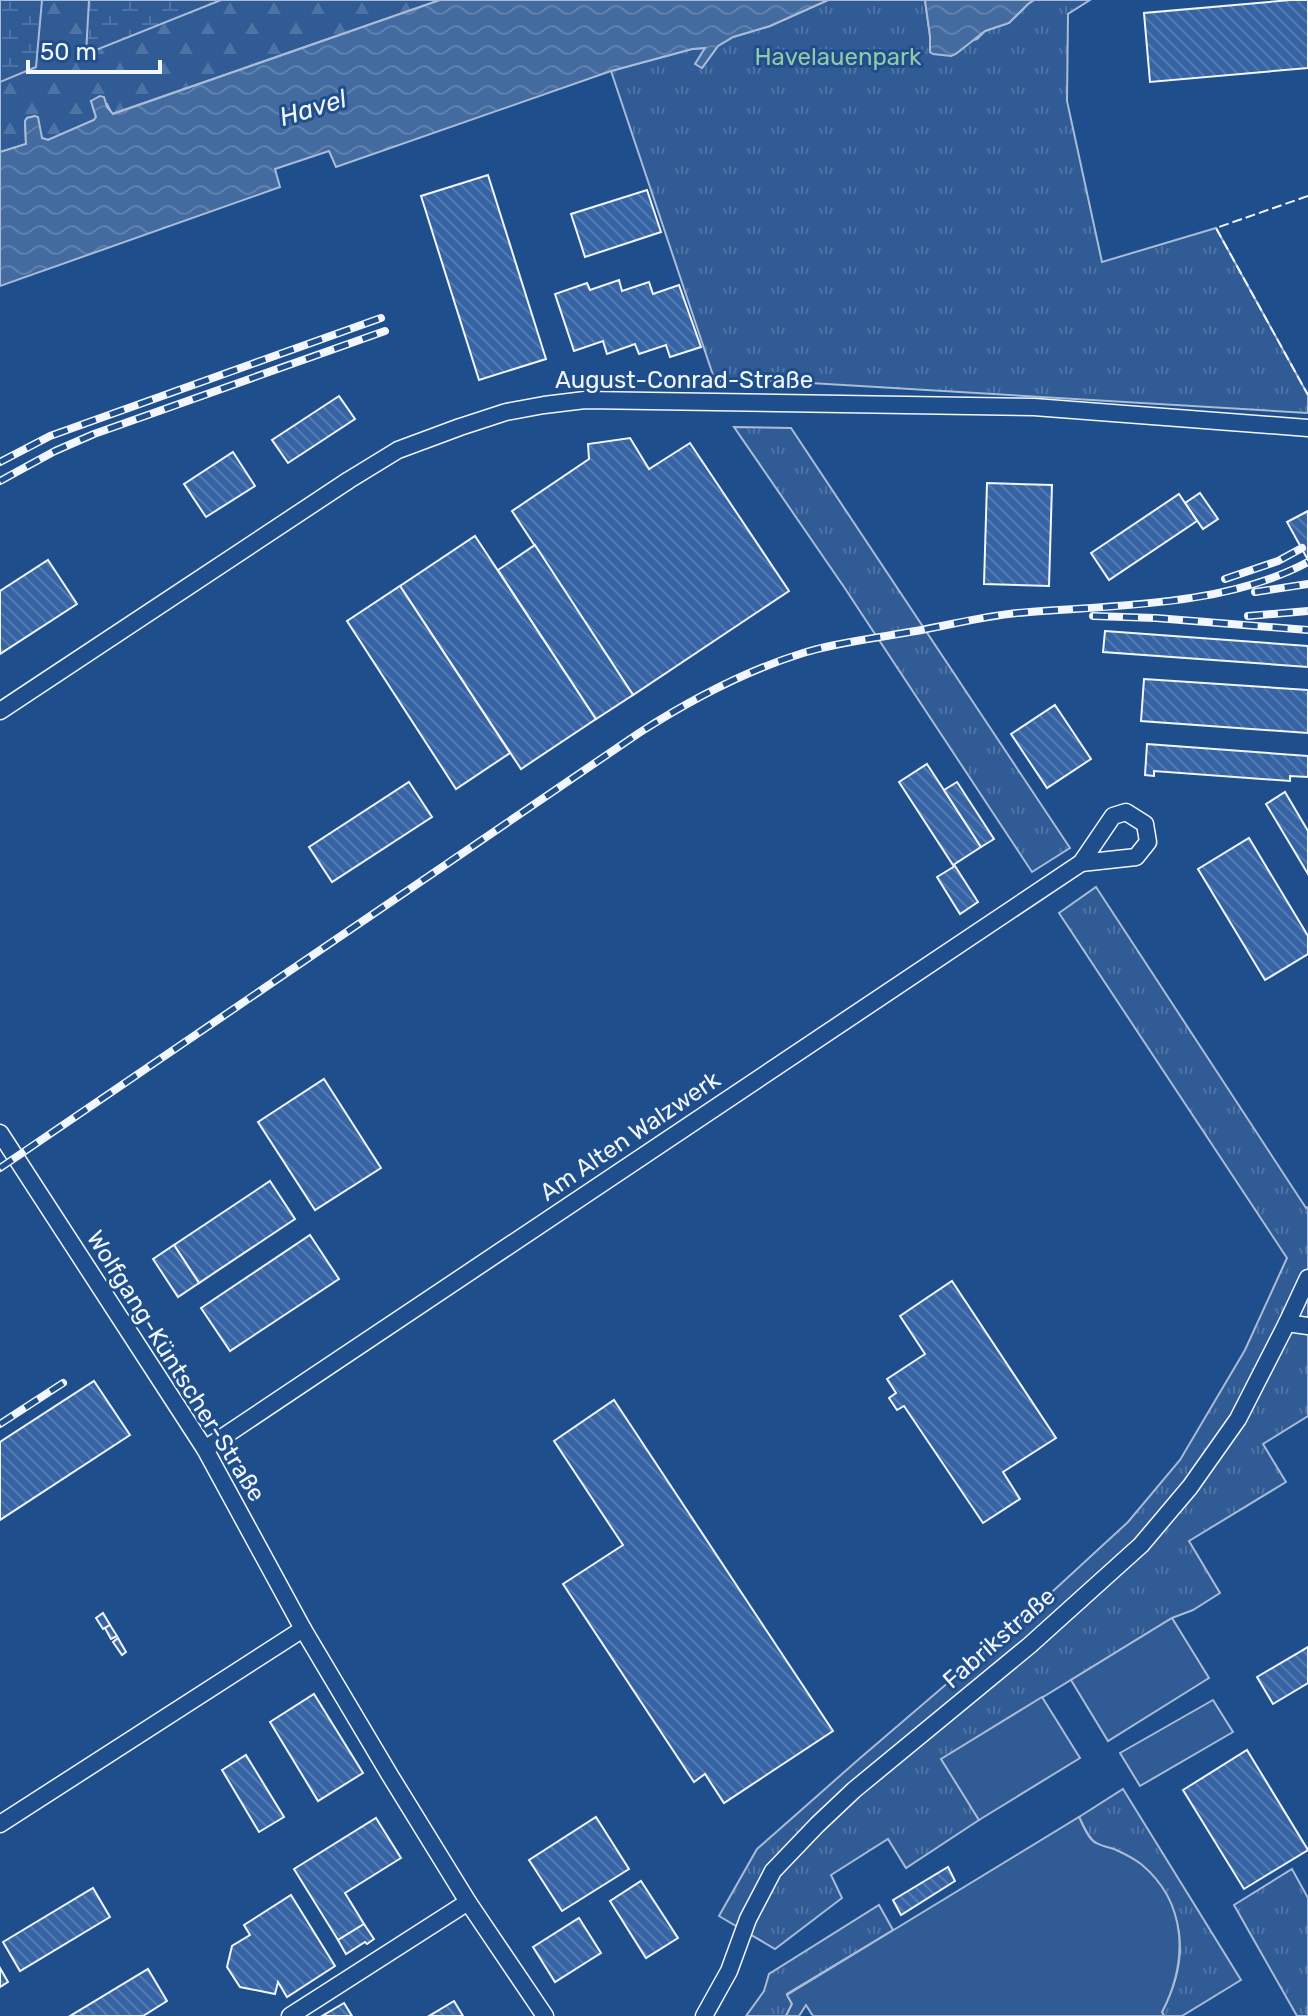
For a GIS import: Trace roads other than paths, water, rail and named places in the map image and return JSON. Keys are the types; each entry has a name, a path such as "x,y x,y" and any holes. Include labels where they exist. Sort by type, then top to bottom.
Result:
{"street":[{"name":"August-Conrad-Straße","path":"0,711 386,457 506,412 585,400 1034,407 1308,428"},
{"name":"Am Alten Walzwerk","path":"205,1449 1081,863"},
{"name":"Wolfgang-Küntscher-Straße","path":"0,1133 205,1449 303,1629 468,1902 545,2016"},
{"name":"Fabrikstraße","path":"704,2016 729,1971 748,1919 773,1871 854,1790 1030,1645 1141,1545 1190,1487 1238,1419 1308,1278"},
{"path":"1287,1323 1308,1326"},
{"path":"0,1824 303,1629"},
{"path":"290,2016 468,1902"}],"water":[{"name":"Havel","path":"440,0 828,0 770,26 733,37 718,46 702,68 695,64 705,48 692,49 611,71 336,167 329,151 275,169 280,187 0,286 0,152 26,144 27,118 38,117 42,138 48,140 94,120 96,117 91,101 100,96 104,97 113,114"},
{"path":"925,0 1034,0 1009,23 985,31 951,56 930,52"}],"railway":[{"path":"0,462 50,436 381,318"},
{"path":"0,481 94,434 385,331"},
{"path":"1225,579 1278,561 1302,548"},
{"path":"0,1168 639,733 739,678 781,660 840,644 1017,613 1204,596 1275,577 1308,562"},
{"path":"1255,592 1308,584"},
{"path":"1248,616 1308,611"},
{"path":"1093,616 1308,630"},
{"path":"0,1424 63,1383"}],"park label":[{"name":"Havelauenpark","path":"838,57"}]}
